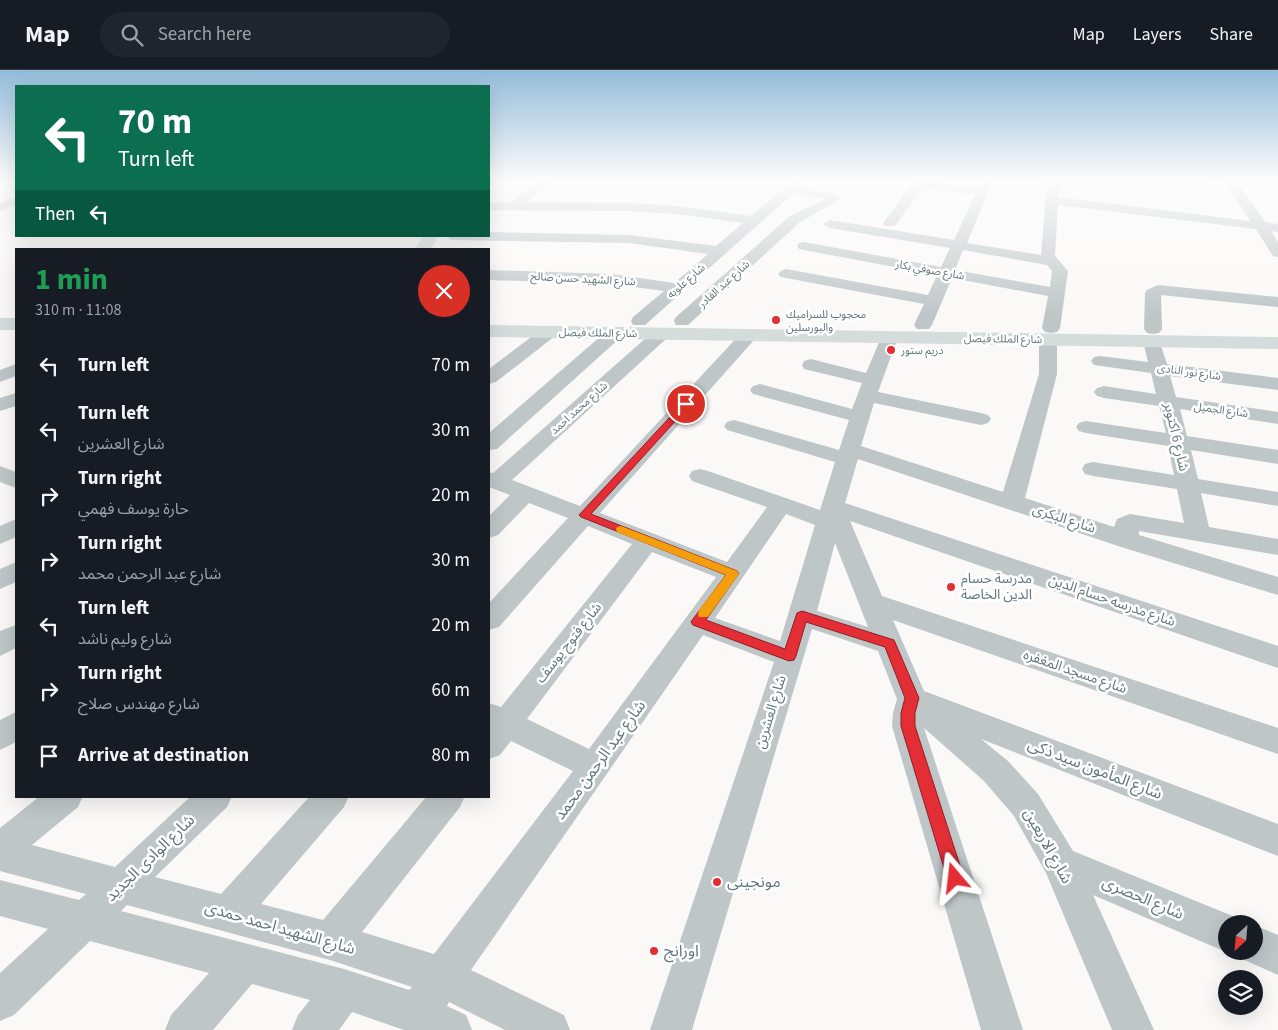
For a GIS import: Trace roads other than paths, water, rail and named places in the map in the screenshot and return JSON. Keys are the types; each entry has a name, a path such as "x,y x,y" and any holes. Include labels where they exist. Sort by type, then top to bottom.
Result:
{"main road":[{"path":"424,248 430,237"},
{"path":"4,321 15,311"},
{"name":"شارع الملك فيصل","path":"490,318 923,325 1049,334"},
{"name":"شارع الملك فيصل","path":"490,331 889,338 1049,334 1152,335 1278,331"},
{"name":"شارع الملك فيصل","path":"1152,335 1278,343"}],"street":[{"name":"شارع علوبه","path":"639,321 749,226"},
{"name":"شارع عبد القادر","path":"682,321 787,226"},
{"path":"840,226 1052,262"},
{"path":"923,325 967,226"},
{"path":"1012,502 1048,374 1049,334 1060,271 1048,256 1051,226"},
{"path":"1260,226 1278,228"},
{"path":"1260,226 1278,253"},
{"path":"490,237 629,239 720,251"},
{"name":"شارع صوفي بكار","path":"804,246 1056,293"},
{"path":"786,274 933,301"},
{"name":"شارع الشهيد حسن صالح","path":"490,275 596,278 677,288"},
{"name":"شارع 6 اكتوبر","path":"1198,533 1152,335 1153,293 1158,290 1278,302"},
{"path":"490,377 549,332"},
{"path":"490,443 615,333"},
{"name":"شارع محمد احمد","path":"493,481 662,334"},
{"path":"490,619 749,336"},
{"name":"شارع العشرين","path":"671,1030 802,616 830,514 866,398 889,338"},
{"name":"شارع نور النادى","path":"1100,361 1278,384"},
{"path":"811,365 866,398"},
{"path":"0,376 15,370"},
{"path":"760,390 866,398 981,419"},
{"name":"شارع الجميل","path":"1104,392 1278,418"},
{"path":"0,405 15,399"},
{"name":"شارع البكرى","path":"734,426 849,454 1012,502 1127,540 1278,586"},
{"path":"1086,427 1278,457"},
{"path":"0,472 15,464"},
{"path":"1092,469 1187,486 1278,499"},
{"path":"0,472 15,480"},
{"name":"شارع مدرسه حسام الدين","path":"700,476 781,504 830,514 1278,657"},
{"path":"493,481 733,574"},
{"path":"490,529 526,494"},
{"name":"شارع عبد الرحمن محمد","path":"434,1022 442,977 595,767 781,504"},
{"name":"شارع الاربعين","path":"830,514 890,644 912,698 996,771 1026,805 1060,863 1133,1030"},
{"path":"1127,540 1126,524 1130,522 1278,547"},
{"path":"0,536 15,528"},
{"name":"شارع فتوح يوسف","path":"495,728 648,540"},
{"path":"0,580 15,572"},
{"name":"شارع مسجد المغفره","path":"871,602 1278,741"},
{"path":"802,616 890,644"},
{"path":"698,622 789,656"},
{"path":"0,645 15,636"},
{"path":"912,698 908,713 908,726 1002,1030"},
{"name":"شارع المأمون سيد ذكى","path":"912,698 1278,840"},
{"path":"0,737 15,726"},
{"path":"495,728 595,767"},
{"path":"0,850 64,798"},
{"name":"شارع الوادى الجديد","path":"0,1001 213,798"},
{"path":"229,913 330,798"},
{"path":"330,940 446,798"},
{"name":"شارع الشهيد احمد حمدى","path":"0,854 330,940 442,977 549,1030"},
{"name":"شارع الحصرى","path":"1060,863 1218,930"},
{"path":"0,898 344,989 434,1022"},
{"path":"1263,948 1278,954"},
{"path":"186,1030 245,962"},
{"path":"313,1030 344,989"}],"place":[{"name":"محجوب للسراميك والبورسلين","path":"776,320"},
{"name":"دريم ستور","path":"891,350"},
{"name":"مدرسة حسام الدين الخاصة","path":"951,587"},
{"name":"مونجينى","path":"717,882"},
{"name":"اورانج","path":"654,951"}]}
